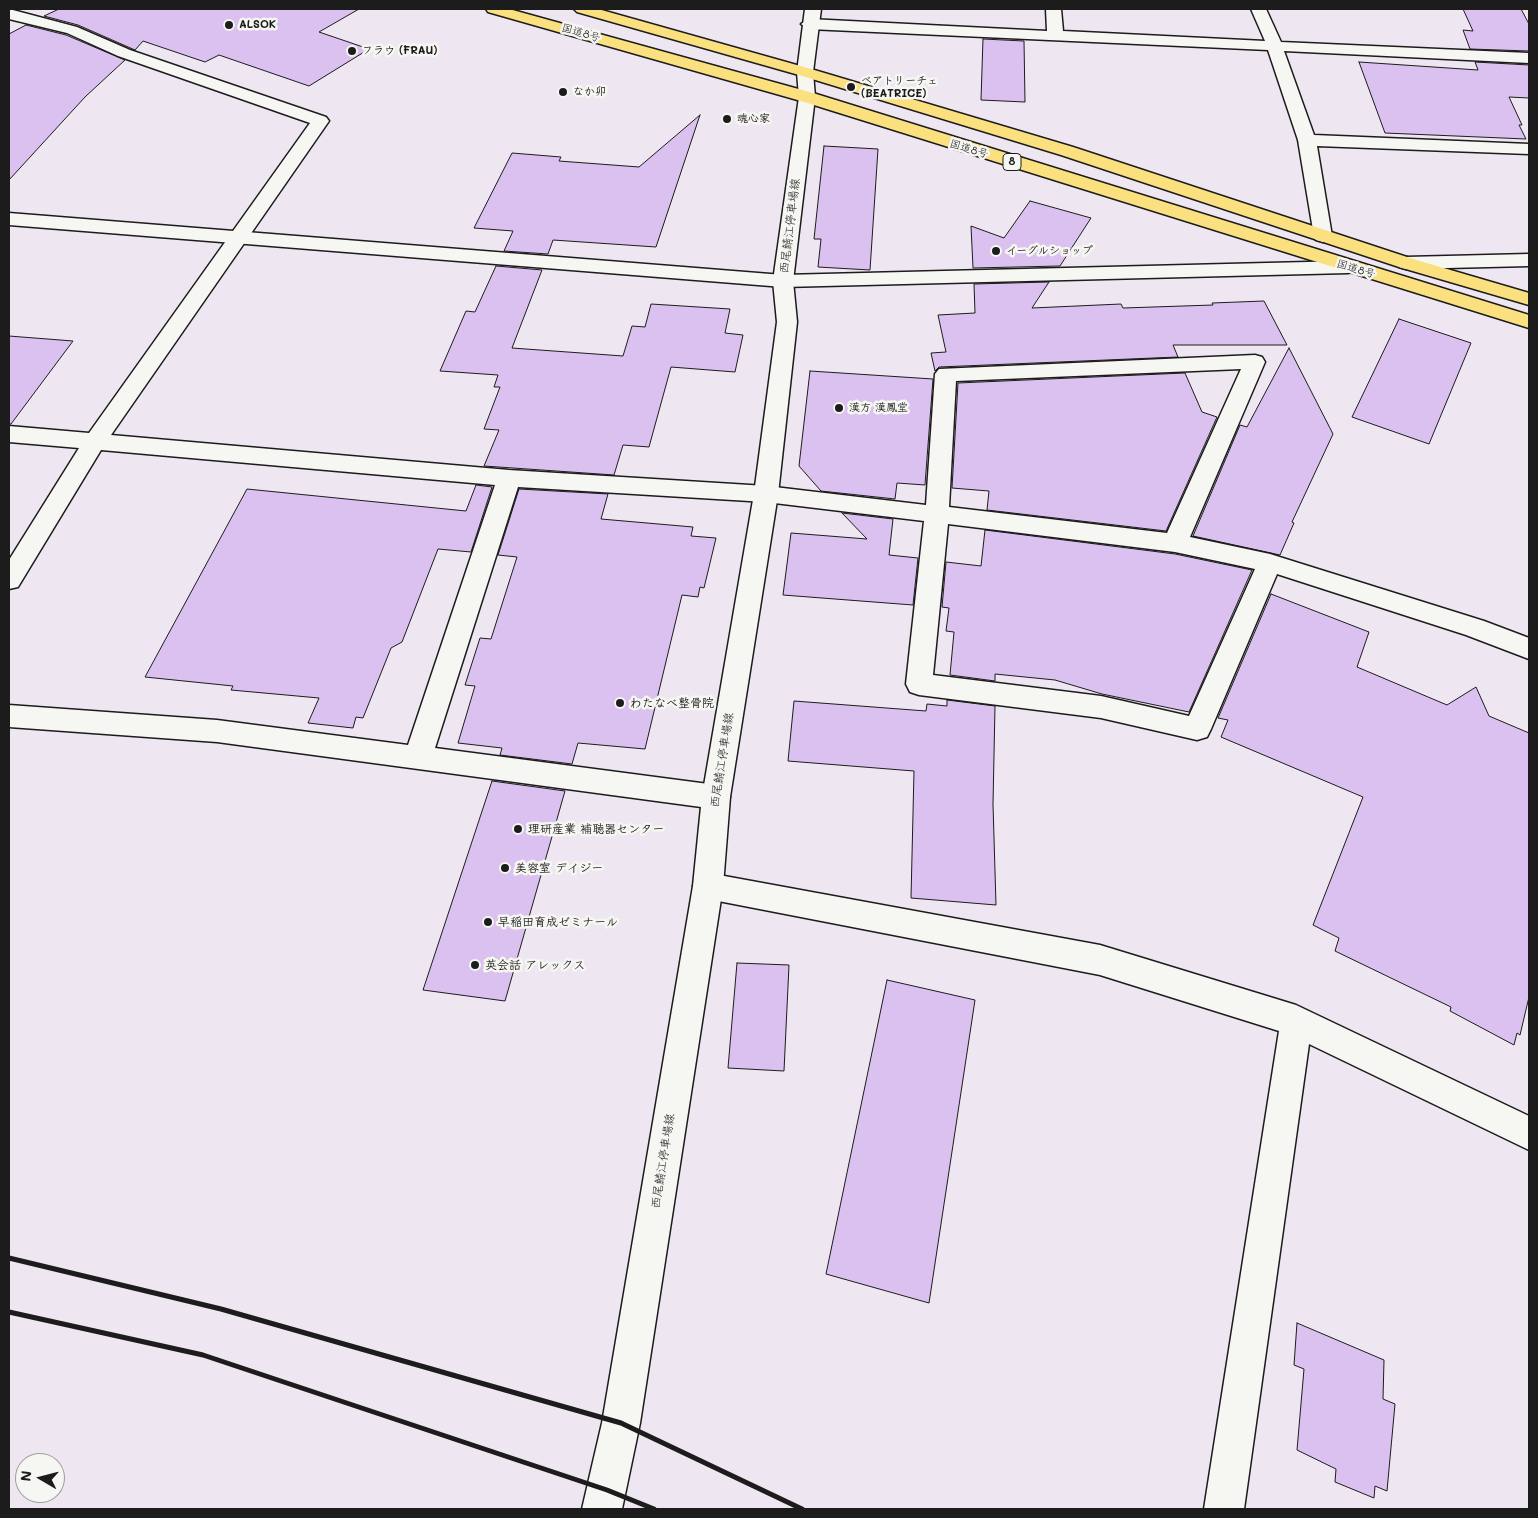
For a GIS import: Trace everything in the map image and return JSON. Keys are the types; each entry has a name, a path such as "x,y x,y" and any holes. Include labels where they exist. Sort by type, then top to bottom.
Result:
{"highway":[{"name":"国道8号","path":"493,9 1067,151 1406,263 1529,299"},
{"name":"国道8号","path":"582,9 1348,267 1529,322"}],"street":[{"path":"1054,9 1055,36"},
{"path":"1260,9 1307,140 1323,236"},
{"path":"9,14 72,30 124,53 320,121 96,441 9,580"},
{"name":"西尾鯖江停車場線","path":"602,1509 621,1424 708,886 716,797 766,494 787,322 783,281 806,85 811,17"},
{"path":"811,17 958,33 1529,58"},
{"path":"1307,140 1529,148"},
{"path":"9,219 783,281 1348,267"},
{"path":"1406,263 1529,260"},
{"path":"1175,543 1255,362 946,374 937,514 919,684 1101,707 1197,729 1270,563"},
{"path":"9,434 509,478 766,494 1175,543 1270,563 1475,628 1529,649"},
{"path":"418,757 509,478"},
{"path":"9,716 217,731 716,797"},
{"path":"708,886 1100,960 1296,1021 1482,1108 1529,1133"},
{"path":"1224,1509 1296,1021"}],"building":[{"path":"59,9 359,9 319,32 369,49 309,86 219,55 205,62 143,41 135,50 78,25 44,16"},
{"path":"1463,9 1521,9 1529,24 1529,51 1470,49 1463,30 1473,31"},
{"path":"26,25 66,35 125,60 85,97 9,180 9,34"},
{"path":"983,39 1024,41 1025,102 981,100"},
{"path":"1359,62 1478,70 1475,62 1529,65 1529,98 1509,97 1522,125 1519,125 1526,139 1385,133"},
{"path":"700,115 656,247 553,240 548,254 504,251 513,231 474,228 512,153 561,157 559,161 639,167"},
{"path":"824,146 878,149 870,270 818,267 821,239 814,239"},
{"path":"1030,201 1091,218 1060,266 973,268 971,226 1004,238"},
{"path":"496,266 542,270 512,348 623,356 632,326 645,327 651,304 730,309 725,333 743,335 735,372 671,367 649,447 623,445 614,475 484,466 499,430 484,429 500,387 494,387 498,375 440,371 466,311 475,312"},
{"path":"1049,282 1032,308 1121,304 1123,308 1264,301 1287,345 1173,345 1178,357 939,367 935,371 931,353 946,352 938,315 975,313 974,284"},
{"path":"1399,319 1471,343 1429,444 1352,417"},
{"path":"9,336 73,341 11,424 9,424"},
{"path":"1289,348 1333,434 1292,522 1294,523 1280,555 1193,536 1240,425 1247,427"},
{"path":"810,371 933,379 925,485 897,483 895,499 821,491 799,466"},
{"path":"1185,373 1202,412 1217,417 1166,531 987,510 989,491 952,488 958,383"},
{"path":"476,485 492,487 471,552 438,549 402,642 391,648 363,718 356,717 353,728 308,723 319,698 231,690 233,686 145,677 247,489 466,511"},
{"path":"519,489 608,494 601,519 693,527 691,536 716,538 704,588 700,587 698,597 682,595 645,749 578,743 572,764 500,755 502,748 458,743 475,686 465,685 480,638 491,639 517,557 498,555"},
{"path":"842,513 893,519 889,555 918,558 913,605 783,595 791,533 867,539"},
{"path":"985,530 1175,554 1252,570 1189,712 1102,694 1055,680 995,674 995,681 950,675 954,632 946,631 949,608 942,607 946,562 981,566"},
{"path":"1271,594 1369,632 1357,667 1447,705 1476,687 1489,716 1529,733 1529,997 1520,1035 1517,1033 1514,1045 1450,1011 1451,1007 1335,951 1339,938 1313,925 1363,797 1221,737 1228,720 1218,718"},
{"path":"947,700 995,706 993,804 996,905 911,898 914,771 788,761 794,701 926,711 927,704 947,706"},
{"path":"492,781 565,791 505,1001 423,990"},
{"path":"737,963 789,965 784,1071 728,1068"},
{"path":"887,980 975,1000 929,1303 826,1274"},
{"path":"1297,1323 1384,1360 1383,1399 1395,1404 1387,1491 1375,1486 1374,1498 1335,1482 1336,1469 1297,1450 1304,1369 1294,1365"}],"railway":[{"path":"9,1258 221,1309 621,1423 802,1509"},
{"path":"9,1312 203,1355 607,1490 654,1509"}],"place":[{"name":"ALSOK","path":"229,25"},
{"name":"フラウ (FRAU)","path":"352,51"},
{"name":"ベアトリーチェ (BEATRICE)","path":"851,87"},
{"name":"なか卯","path":"563,92"},
{"name":"魂心家","path":"727,119"},
{"name":"イーグルショップ","path":"996,251"},
{"name":"漢方 漢鳳堂","path":"839,408"},
{"name":"わたなべ整骨院","path":"620,703"},
{"name":"理研産業 補聴器センター","path":"518,829"},
{"name":"美容室 デイジー","path":"505,868"},
{"name":"早稲田育成ゼミナール","path":"488,922"},
{"name":"英会話 アレックス","path":"475,965"}]}
